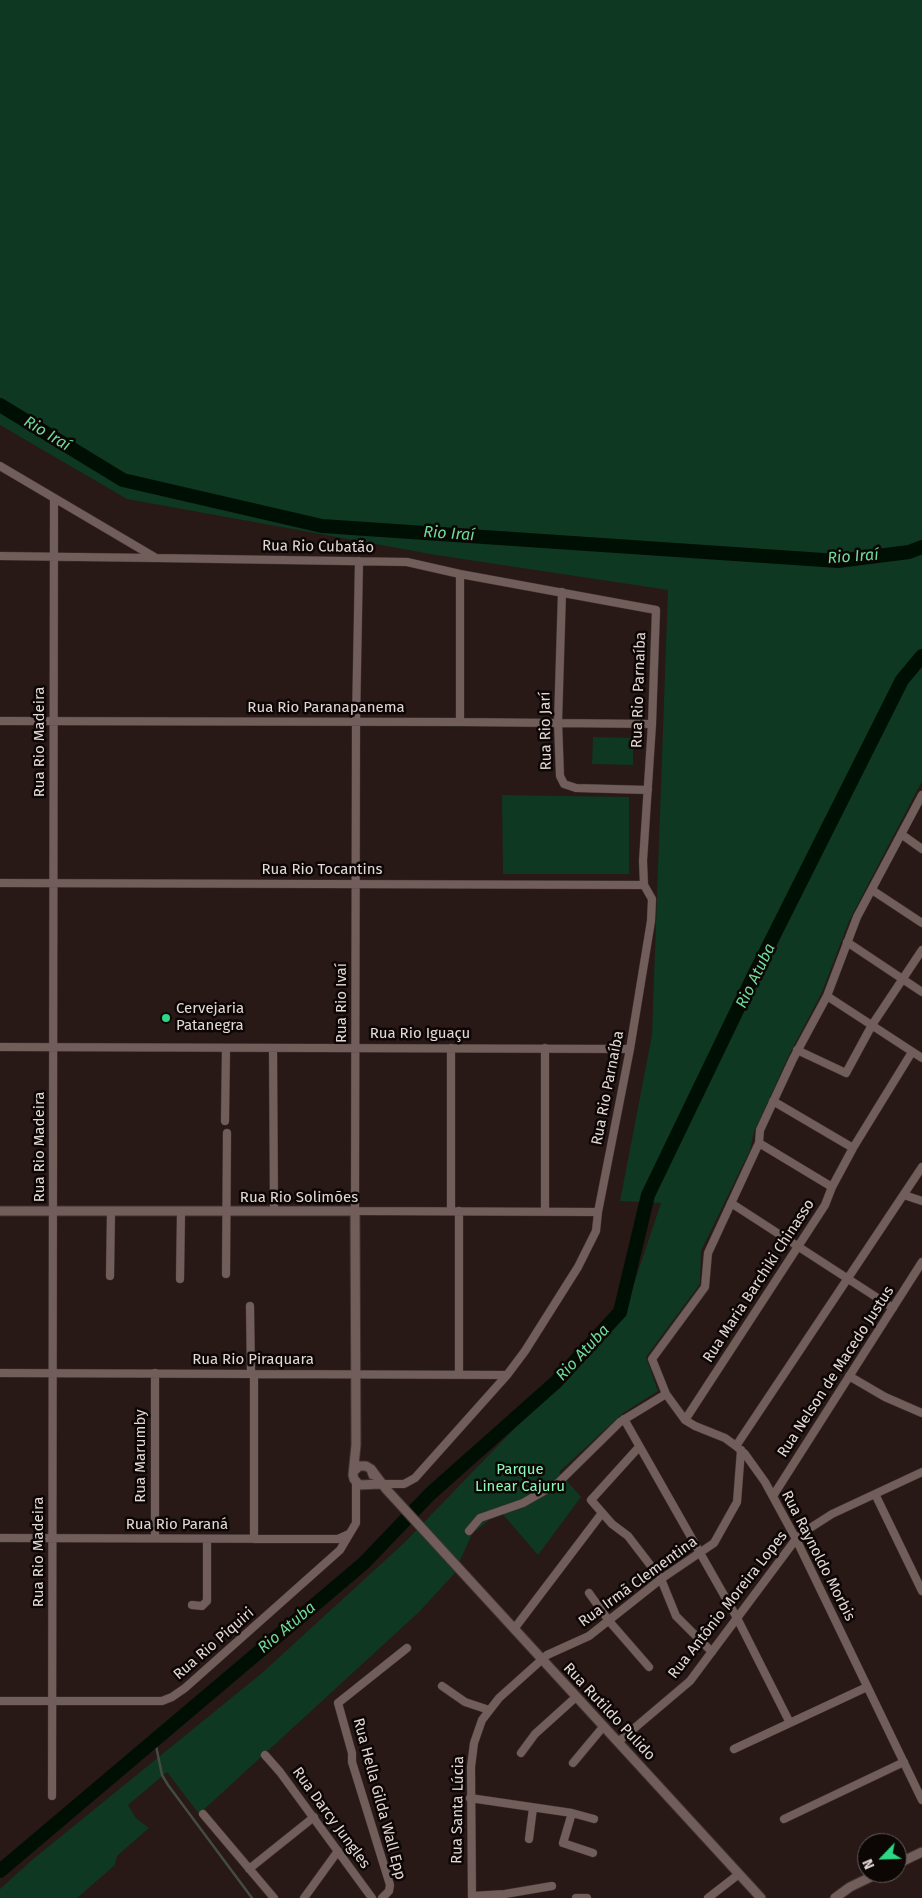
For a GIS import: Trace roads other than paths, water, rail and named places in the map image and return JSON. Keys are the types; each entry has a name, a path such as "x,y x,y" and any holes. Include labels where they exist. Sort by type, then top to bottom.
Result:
{"street":[{"name":"Rua Rio Cubatão","path":"0,466 156,558 407,562 460,574 656,610"},
{"name":"Rua Rio Madeira","path":"52,1796 54,498"},
{"path":"0,556 54,555 156,558"},
{"name":"Rua Rio Ivaí","path":"354,1471 357,1374 355,1211 356,721 359,561"},
{"path":"460,574 460,722"},
{"name":"Rua Rio Jarí","path":"562,592 558,722 560,776 564,784 576,788 648,790"},
{"name":"Rua Rio Parnaíba","path":"381,1484 404,1484 414,1478 507,1375 525,1351 578,1267 596,1231 598,1212 630,1049 651,921 652,899 644,885 643,861 652,724 656,610"},
{"name":"Rua Rio Paranapanema","path":"0,721 356,721 652,724"},
{"path":"893,1308 731,1203 759,1143 760,1130 773,1101 827,996 857,917 922,795"},
{"path":"901,834 922,849"},
{"name":"Rua Rio Tocantins","path":"0,883 644,885"},
{"path":"872,890 922,923"},
{"path":"847,942 922,992"},
{"path":"798,1050 846,1073 872,1025 922,950"},
{"path":"827,996 922,1058"},
{"name":"Rua Rio Iguaçu","path":"0,1047 630,1049"},
{"path":"225,1121 226,1048"},
{"path":"273,1048 274,1211"},
{"path":"451,1048 459,1374"},
{"path":"545,1048 545,1212"},
{"name":"Rua Maria Barchiki Chinasso","path":"685,1420 825,1205 832,1187 853,1148 912,1052"},
{"path":"773,1101 853,1148"},
{"path":"226,1274 227,1133"},
{"path":"759,1143 832,1187"},
{"path":"739,1448 922,1168"},
{"path":"904,1195 922,1201"},
{"name":"Rua Raynoldo Morbis","path":"731,1203 708,1253 703,1290 652,1359 666,1394 685,1420 724,1438 739,1448 760,1474 796,1539 922,1800"},
{"name":"Rua Rio Solimões","path":"0,1211 598,1212"},
{"path":"110,1276 111,1212"},
{"path":"180,1279 181,1212"},
{"name":"Rua Nelson de Macedo Justus","path":"773,1496 922,1262"},
{"path":"250,1306 253,1374 254,1539"},
{"name":"Rua Rio Piraquara","path":"0,1373 507,1375"},
{"name":"Rua Marumby","path":"155,1373 155,1538"},
{"path":"849,1376 885,1397 922,1413"},
{"path":"469,1531 474,1522 480,1518 523,1503 558,1483 624,1419 666,1394"},
{"path":"624,1419 737,1618 790,1723"},
{"name":"Rua Rio Ivaí","path":"356,1446 381,1484 436,1544"},
{"path":"639,1447 590,1500 628,1536 661,1580 676,1616 712,1652"},
{"name":"Rua Irmã Clementina","path":"542,1660 551,1653 589,1636 661,1580 714,1543 737,1502 739,1448"},
{"path":"352,1531 356,1523 356,1483 354,1471 359,1466 369,1467 373,1473 372,1481 365,1486"},
{"name":"Rua Antônio Moreira Lopes","path":"618,1742 684,1688 796,1539 819,1522 922,1472"},
{"path":"356,1483 365,1486 381,1484"},
{"path":"875,1494 922,1591"},
{"path":"514,1629 602,1513"},
{"name":"Rua Rio Paraná","path":"0,1538 338,1539 352,1531"},
{"name":"Rua Rio Piquiri","path":"0,1702 162,1701 172,1698 333,1558 352,1531"},
{"path":"192,1606 202,1606 208,1602 207,1538"},
{"name":"Rua Rutildo Pulido","path":"436,1544 761,1898"},
{"path":"589,1593 609,1621 650,1667"},
{"name":"Rua Hella Gilda Wall Epp","path":"382,1898 389,1892 390,1885 352,1762 352,1753 338,1703 407,1648"},
{"name":"Rua Santa Lúcia","path":"472,1897 470,1798 474,1743 482,1720 488,1710 511,1686 542,1660"},
{"path":"442,1686 465,1702 488,1710"},
{"path":"734,1750 867,1687"},
{"path":"521,1753 535,1734 576,1697"},
{"path":"573,1763 604,1726"},
{"name":"Rua Darcy Jungles","path":"265,1755 314,1817 372,1898"},
{"path":"784,1819 904,1762"},
{"path":"470,1798 572,1813 594,1819"},
{"path":"529,1839 533,1808"},
{"path":"572,1813 563,1843 593,1853"},
{"path":"203,1814 274,1898"},
{"path":"249,1869 314,1817"},
{"path":"304,1898 338,1851"},
{"path":"907,1859 922,1852"},
{"path":"708,1898 739,1874"},
{"path":"836,1898 858,1883"},
{"path":"472,1897 505,1894 552,1886"},
{"path":"576,1898 588,1898"}],"waterway":[{"name":"Rio Iraí","path":"0,405 123,480 322,526 838,561 909,552 922,547"},
{"name":"Rio Atuba","path":"0,1871 364,1563 430,1494 556,1382 620,1312 648,1195 756,971 902,680 922,656"},
{"path":"155,1741 162,1775 168,1785 252,1898"}],"place":[{"name":"Cervejaria Patanegra","path":"166,1018"}],"park label":[{"name":"Parque Linear Cajuru","path":"520,1478"}]}
